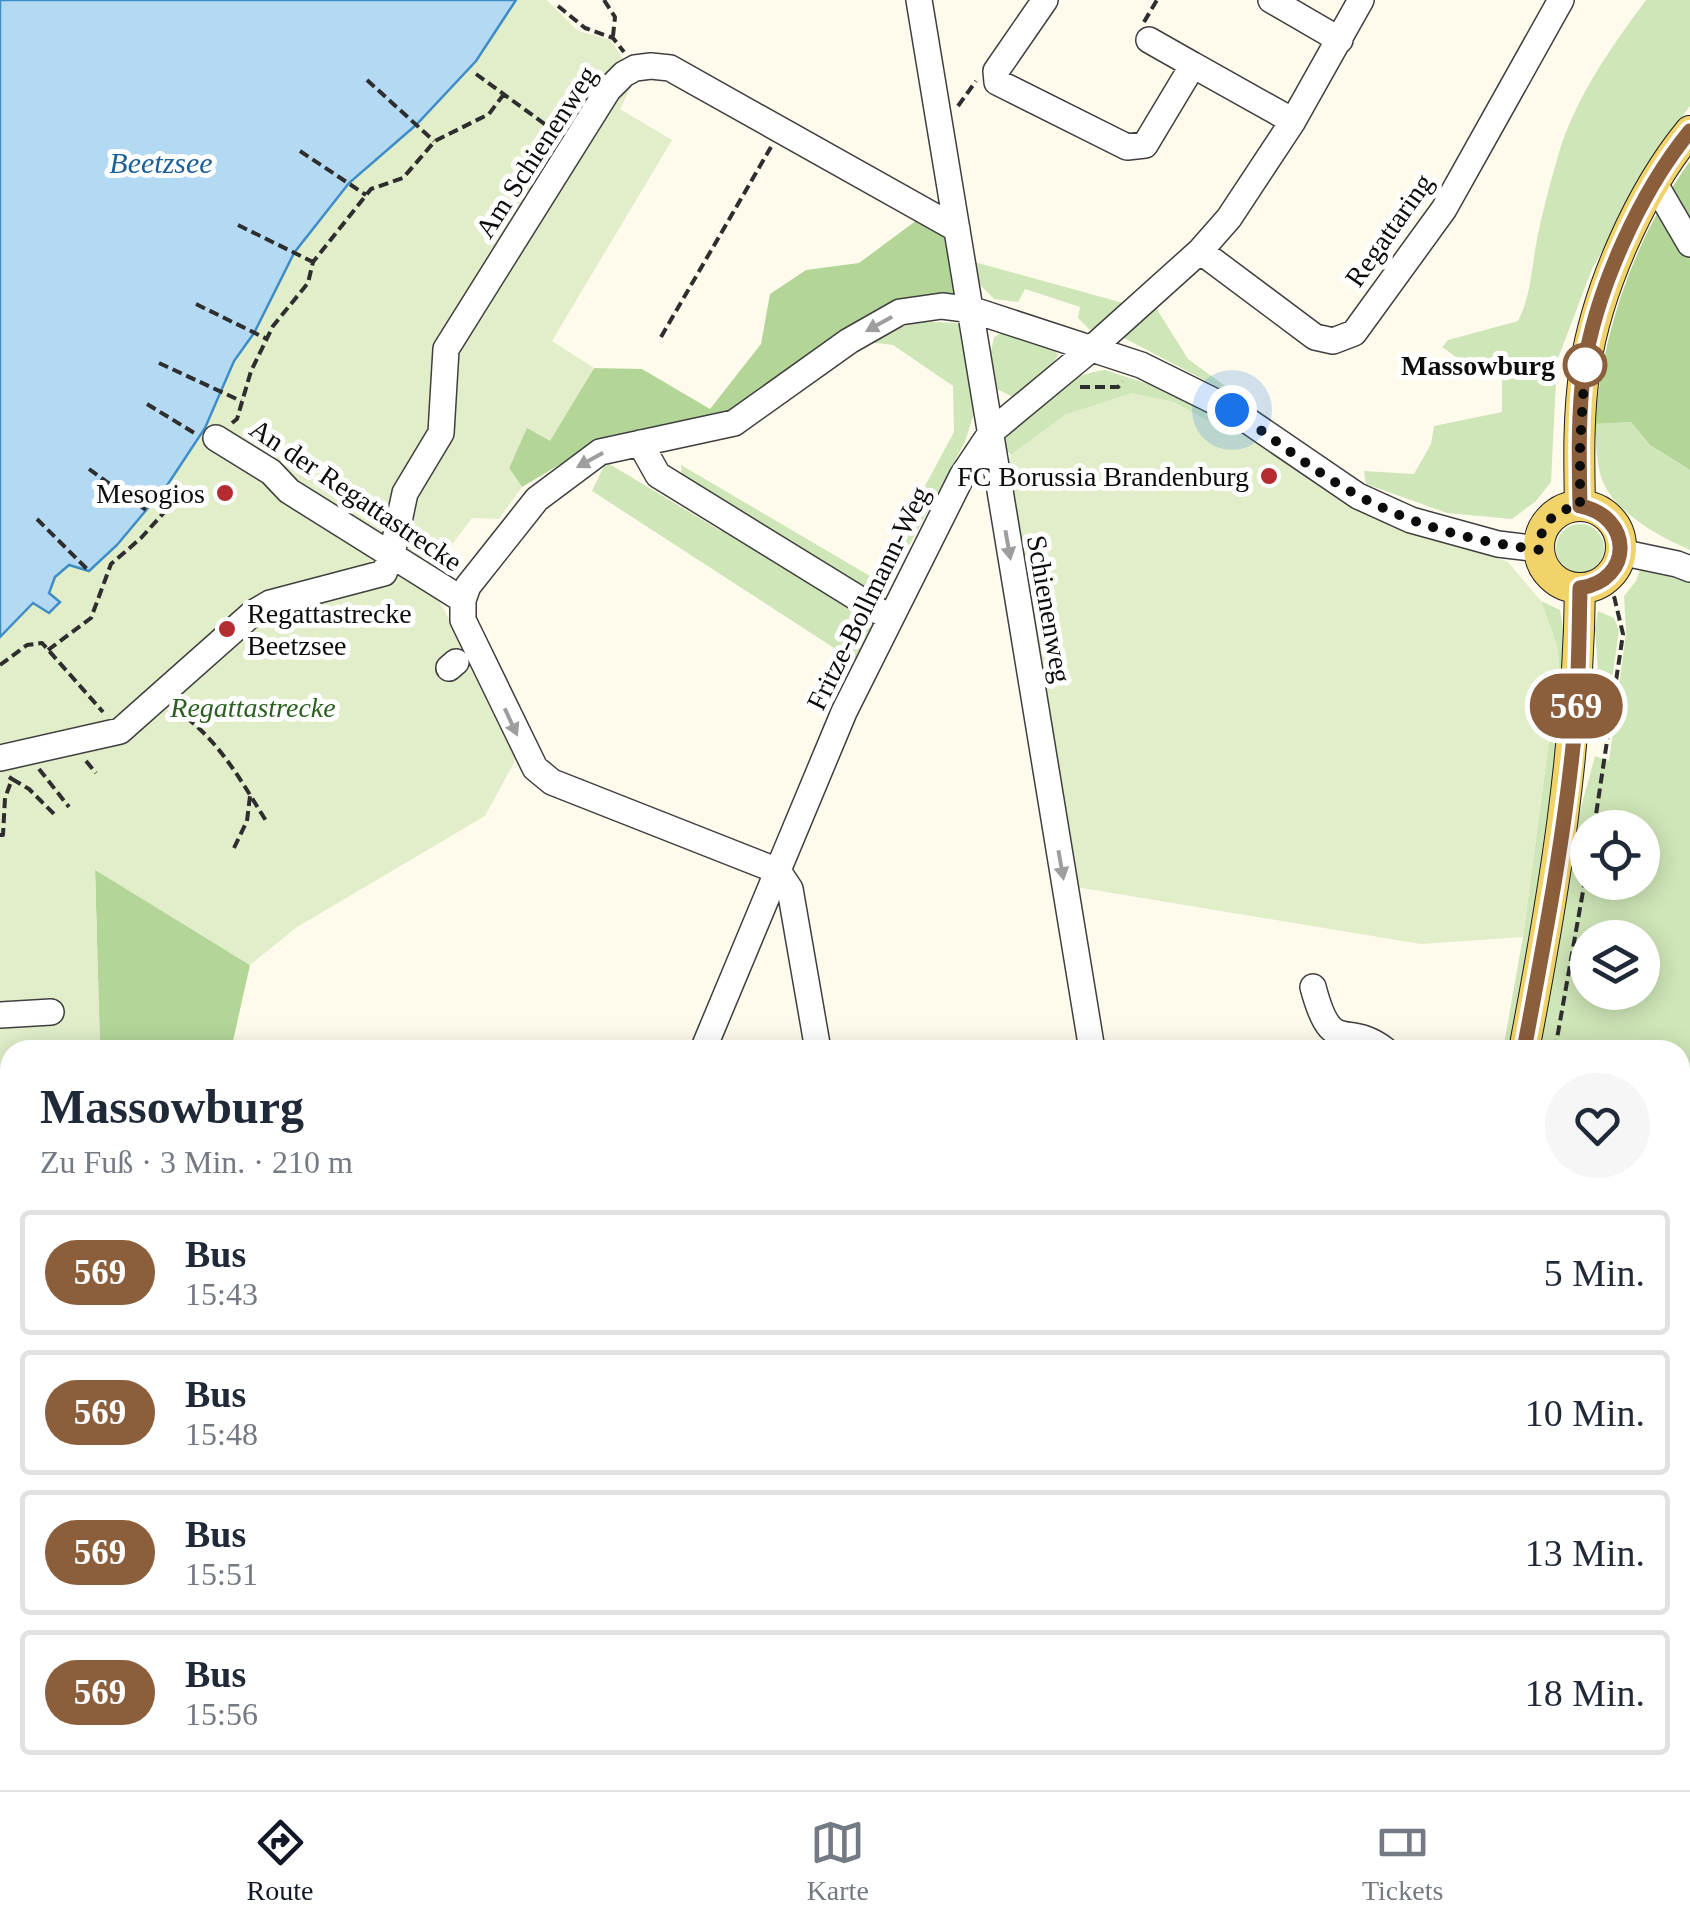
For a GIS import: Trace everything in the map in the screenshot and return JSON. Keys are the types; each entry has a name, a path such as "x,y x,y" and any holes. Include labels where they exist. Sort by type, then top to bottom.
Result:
{"main road":[{"path":"1580,506 1584,367 1613,269 1655,184 1690,131"},
{"path":"1580,506 1600,512 1610,520 1620,539 1615,564 1592,587 1580,588 1563,585 1548,573 1540,550 1542,529 1549,520 1568,508 1580,506"},
{"path":"1526,1040 1568,788 1578,673 1580,588"}],"street":[{"name":"Schienenweg","path":"918,0 973,310 995,470 1090,1040"},
{"path":"1045,0 996,71 997,82 1127,146 1145,145 1194,65"},
{"path":"1271,0 1340,40"},
{"name":"Fritze-Bollmann-Weg","path":"707,1040 844,712 962,476 992,431 1200,251 1228,218 1293,121 1361,0"},
{"name":"Regattaring","path":"1200,251 1315,336 1333,341 1354,333 1444,210 1561,0"},
{"path":"1149,40 1293,121"},
{"name":"Am Schienenweg","path":"392,554 404,493 440,434 446,349 572,145 608,90 624,74 636,68 670,68 958,229"},
{"path":"1655,184 1690,244"},
{"name":"An der Regattastrecke","path":"778,871 552,782 535,768 463,620 463,600 468,586 537,499 600,452 734,423 849,341 900,312 942,306 973,310"},
{"path":"973,310 1141,365 1232,410 1358,496 1411,520 1450,533 1540,550"},
{"name":"An der Regattastrecke","path":"208,438 271,472 288,491 463,600"},
{"path":"640,443 658,475 890,618"},
{"path":"6,769 33,750 120,731 252,613 270,603 384,573 392,554"},
{"path":"1615,564 1677,564 1690,570"},
{"path":"778,871 790,890 816,1040"},
{"path":"1313,988 1328,1027 1339,1034 1367,1040"},
{"path":"0,1015 51,1012"}],"path":[{"path":"604,0 616,17 613,38"},
{"path":"558,6 585,28 613,38 636,68"},
{"path":"476,74 572,145"},
{"path":"941,130 978,79 997,82"},
{"path":"367,80 435,142"},
{"path":"147,404 208,438 237,419 251,371 273,326 308,283 312,262 370,189 403,178 435,142 489,114 504,94"},
{"path":"661,337 781,130"},
{"path":"300,151 366,195"},
{"path":"238,224 312,262"},
{"path":"196,304 267,339"},
{"path":"159,363 242,402"},
{"path":"1072,391 1084,385 1118,387 1141,365"},
{"path":"88,469 146,510"},
{"path":"48,650 92,618 111,564 141,538 176,498"},
{"path":"37,519 88,571"},
{"path":"1597,810 1623,634 1615,564"},
{"path":"0,665 27,646 42,643 120,731"},
{"path":"156,698 197,724 212,740 268,824"},
{"path":"33,750 40,773 69,807"},
{"path":"0,773 6,769"},
{"path":"6,769 56,816"},
{"path":"0,835 6,769"},
{"path":"234,848 247,822 250,796"},
{"path":"1557,1040 1581,900"}],"green space":[{"name":"Regattastrecke Beetzsee","path":"0,0 547,0 578,31 611,40 635,79 620,109 672,140 552,341 594,368 550,441 527,428 509,468 522,487 499,519 472,518 427,578 511,735 515,761 485,816 297,927 250,965 95,870 100,1040 0,1040"},
{"path":"1646,0 1690,0 1690,106 1666,138 1592,269 1557,361 1551,482 1536,501 1512,519 1447,513 1366,484 1364,471 1414,474 1431,444 1434,426 1502,412 1502,369 1471,368 1442,347 1448,340 1518,321 1529,290 1541,220 1563,141 1593,77"},
{"path":"1690,161 1690,470 1650,445 1631,422 1595,424 1605,354 1624,286 1653,221"},
{"path":"917,220 948,237 959,298 898,302 859,321 787,376 705,420 574,456 522,487 509,468 527,427 550,440 594,368 642,369 710,409 761,344 770,294 806,270 859,263"},
{"path":"952,256 1127,304 1099,333 1078,318 1080,307 1025,289 1018,302 994,299"},
{"path":"1153,303 1188,359 1250,404 1124,338 1124,325"},
{"path":"914,321 956,323 962,327 976,407 965,442 871,616 874,623 854,661 592,491 606,462 721,531 729,527 682,483 681,465 875,579 954,432 953,386 893,345 868,342"},
{"path":"1004,332 1053,347 1058,355 1051,366 1013,397 993,387 994,337"},
{"path":"1105,370 1182,395 1225,414 1210,422 1171,401 1067,414 1011,455 994,436 1059,386"},
{"path":"1131,393 1171,401 1210,422 1225,414 1411,529 1508,562 1541,601 1559,663 1523,937 1421,944 1076,887 1000,477 1011,455 1067,414"},
{"path":"1631,422 1650,445 1690,470 1690,550 1636,520 1605,486 1595,424"},
{"path":"1580,524 1597,531 1604,548 1597,565 1580,572 1563,565 1556,548 1563,531"},
{"path":"1640,570 1690,582 1690,1040 1538,1040 1570,861 1570,900 1660,900 1660,810 1580,810 1595,756 1609,761 1626,633 1624,596"},
{"path":"1541,601 1560,610 1568,659 1562,763 1512,1040 1505,1040 1523,937 1559,664 1557,646"},
{"path":"1598,611 1614,618 1619,631 1609,700 1600,699 1595,629"},
{"path":"95,869 250,965 233,1040 100,1040"}],"water":[{"name":"Beetzsee","path":"0,0 516,0 476,61 416,125 349,183 294,253 254,333 234,361 205,428 168,484 117,545 89,571 69,565 55,577 49,593 60,602 49,613 33,603 0,637"}],"bus line":[{"name":"569","path":"1526,1040 1568,788 1575,725 1580,588 1592,587 1611,574 1620,552 1620,539 1610,520 1600,512 1580,506 1584,367 1613,269 1655,184 1690,131"}],"place":[{"name":"Massowburg","path":"1585,365"},
{"name":"FC Borussia Brandenburg","path":"1269,476"},
{"name":"Mesogios","path":"225,493"},
{"name":"Regattastrecke Beetzsee","path":"227,629"}],"route":[{"path":"1232,410 1358,496 1450,533 1540,550 1542,529 1549,520 1558,512 1580,506 1585,365"}],"park label":[{"name":"Regattastrecke","path":"253,707"}]}
